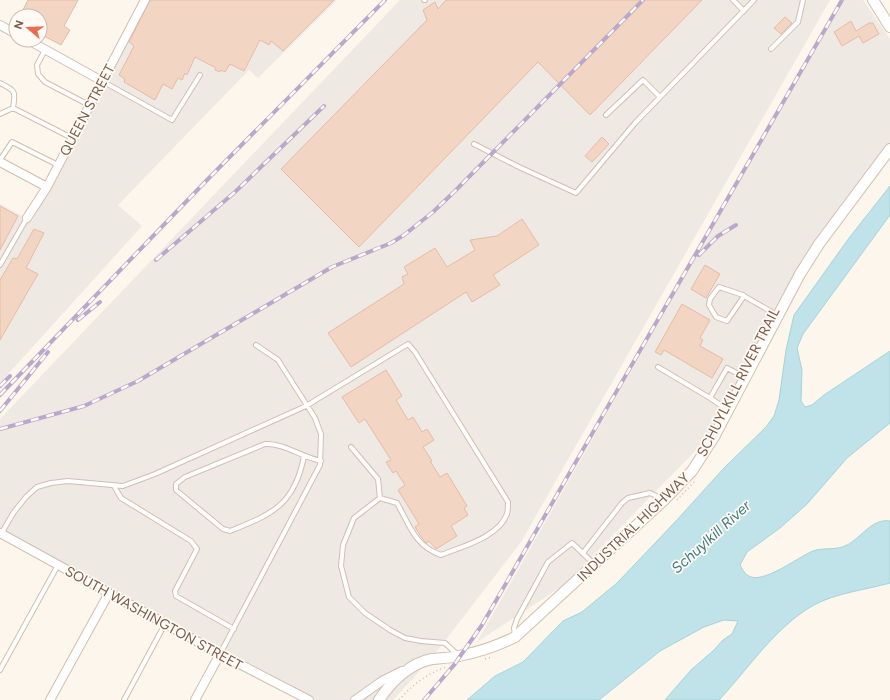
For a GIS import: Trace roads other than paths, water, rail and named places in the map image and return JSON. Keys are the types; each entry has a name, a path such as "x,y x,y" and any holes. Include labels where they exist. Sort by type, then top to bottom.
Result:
{"street":[{"name":"QUEEN STREET","path":"27,218 47,187 145,0"},
{"path":"873,0 890,27"},
{"path":"42,48 102,81"},
{"name":"INDUSTRIAL HIGHWAY","path":"379,700 398,677 421,663 431,659 459,656 499,645 515,636 594,564 668,502 692,471 714,437 777,315 800,274 819,244 890,149"},
{"path":"0,161 47,187"},
{"name":"SOUTH WASHINGTON STREET","path":"0,534 220,654 309,700"},
{"path":"50,700 109,593"},
{"path":"195,700 220,654"},
{"path":"355,700 382,681 421,663"}],"lane":[{"path":"733,0 744,11"},
{"path":"474,144 519,167 576,193 635,124 754,0"},
{"path":"771,49 798,22 803,0"},
{"path":"45,50 37,65 38,74 45,82 89,105"},
{"path":"102,81 172,120 200,75"},
{"path":"606,115 643,80 660,97"},
{"path":"0,83 14,90 15,95 13,108"},
{"path":"0,114 13,108"},
{"path":"13,108 72,138"},
{"path":"0,161 12,142 45,157 58,165"},
{"path":"0,265 27,218"},
{"path":"744,296 727,321 716,317 708,305 710,299 719,287 744,296 777,315"},
{"path":"0,534 26,497 37,488 51,483 68,481 123,486 154,474 306,406 408,344 415,352 508,502 508,514 500,526 480,540 441,555 429,551 418,541 397,503 380,498"},
{"path":"220,654 321,461 321,434 315,418 278,360 256,345"},
{"path":"658,367 728,410"},
{"path":"710,398 727,368 745,378"},
{"path":"304,456 298,481 288,497 275,510 230,531 223,530 176,490 176,484 185,477 265,444 276,443 304,456 321,461"},
{"path":"351,447 378,479 380,498"},
{"path":"114,486 121,498 191,541 197,549 175,591 176,596 234,629"},
{"path":"583,553 622,503 628,498 650,493 668,502"},
{"path":"380,498 354,518 343,545 341,566 349,597 365,613 390,630 405,638 421,641 445,642 459,656"},
{"path":"515,636 514,628 516,619 548,562 572,543 594,564"},
{"path":"0,670 58,565"},
{"path":"124,700 165,624"}],"water":[{"name":"Schuylkill River","path":"890,186 890,215 803,334 797,348 802,370 801,401 805,407 812,405 824,395 890,351 890,423 847,458 807,504 780,528 747,552 740,565 747,575 754,578 762,577 816,550 843,547 852,542 872,525 878,522 890,521 890,583 832,597 814,605 800,614 775,636 719,700 665,700 691,670 723,640 732,634 738,621 724,620 704,627 660,651 599,700 467,700 495,676 523,662 563,621 582,612 617,583 724,468 766,427 774,416 779,400 786,350 794,315 849,238"}],"railway":[{"path":"0,395 207,180 385,0"},
{"path":"0,429 84,406 138,381 332,267 391,243 404,235 433,212 454,192 643,0"},
{"path":"424,700 454,665 482,625 842,0"},
{"path":"156,260 235,192 324,106"},
{"path":"699,255 718,236 736,225"},
{"path":"78,320 100,302"},
{"path":"0,411 48,352"},
{"path":"0,386 10,376"}]}
